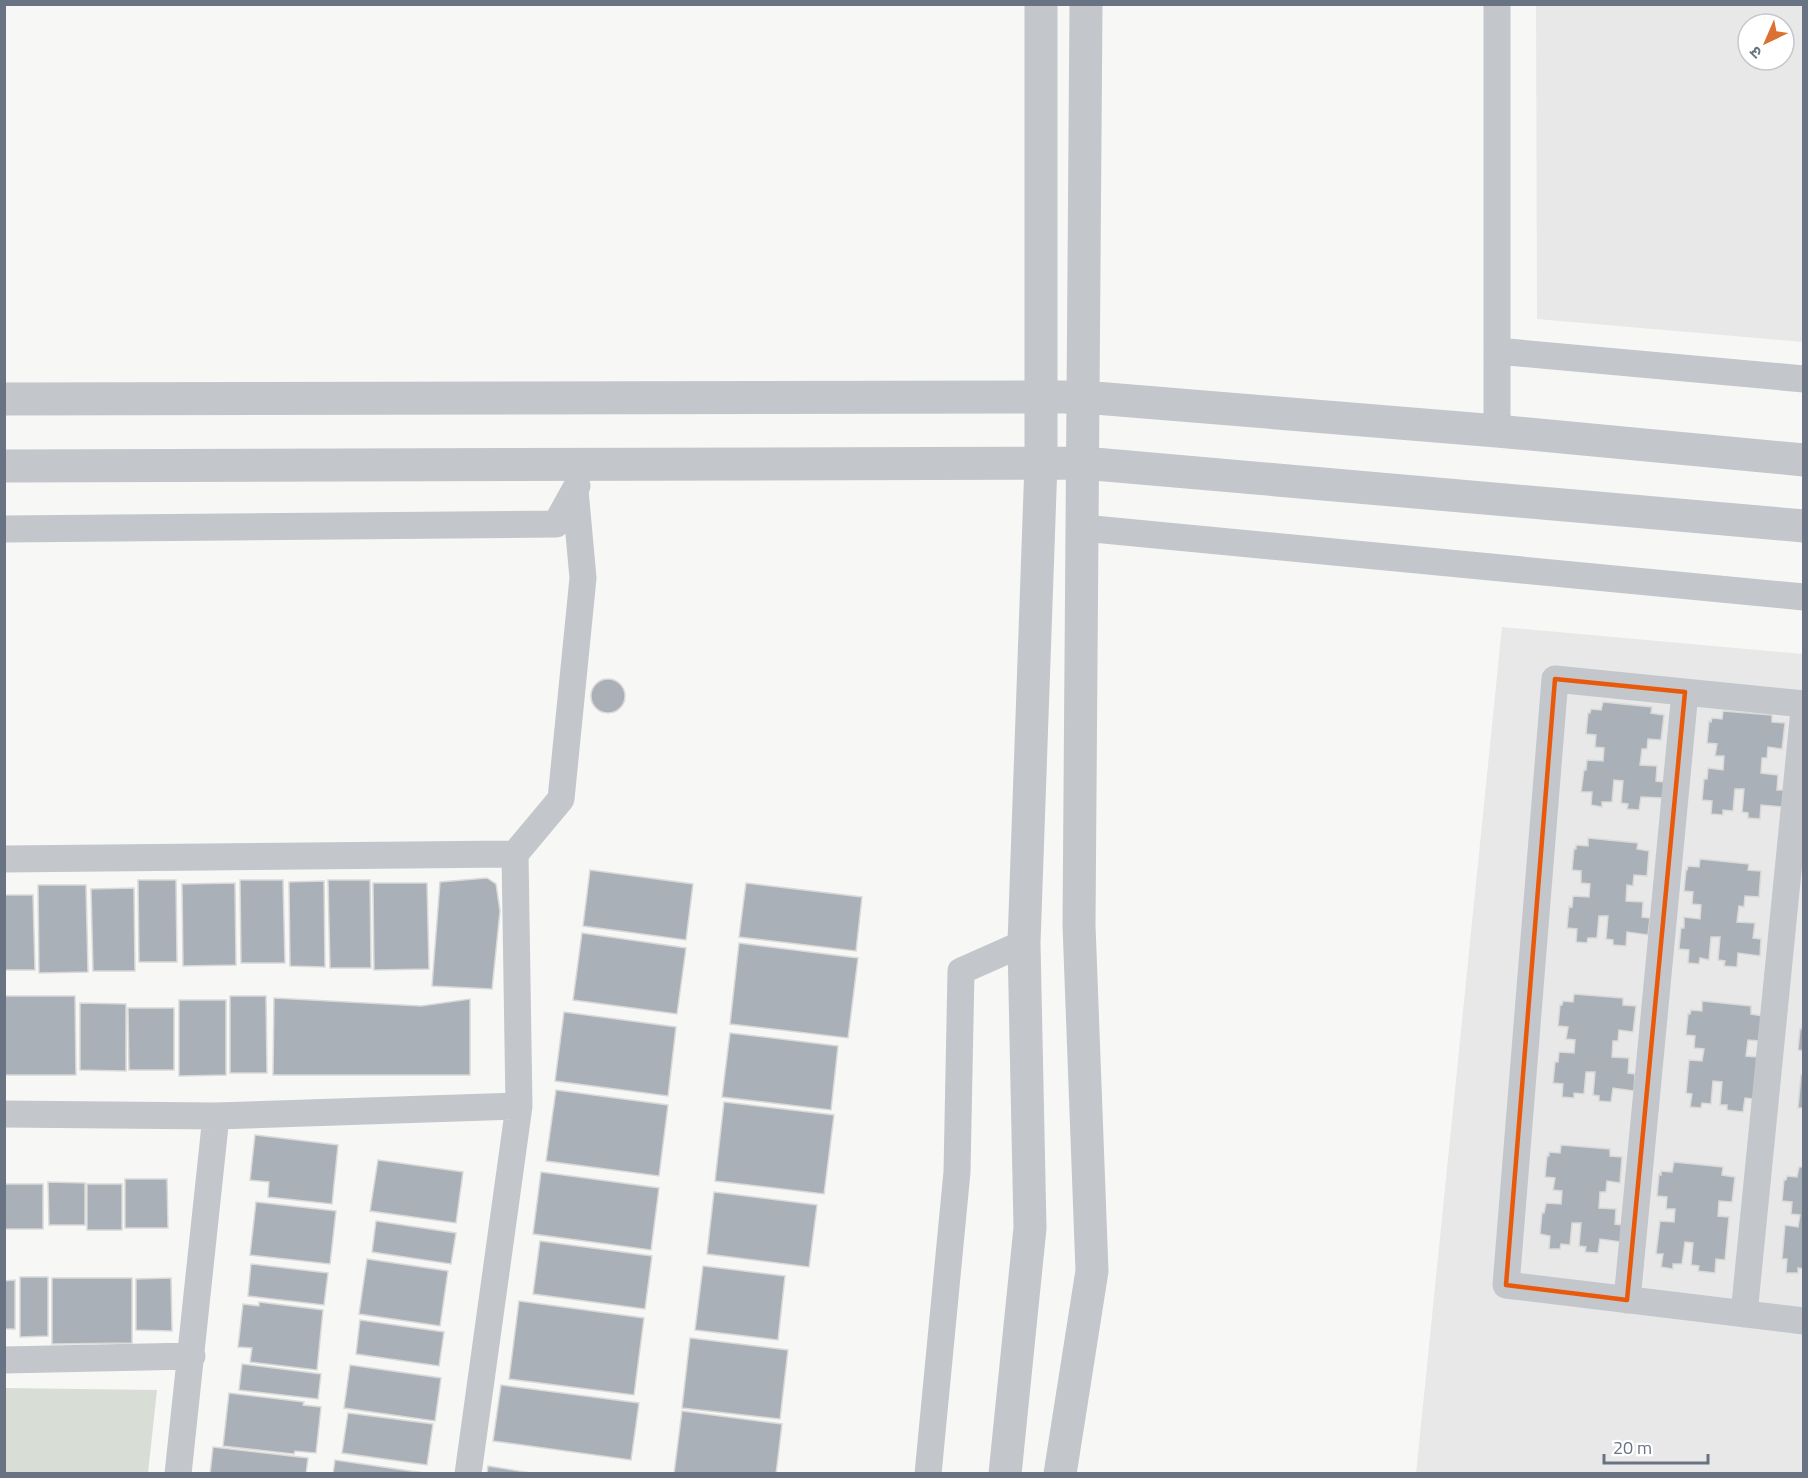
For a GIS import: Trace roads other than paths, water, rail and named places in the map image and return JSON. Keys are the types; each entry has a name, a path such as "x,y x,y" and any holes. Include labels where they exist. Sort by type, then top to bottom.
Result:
{"street":[{"path":"1005,1473 1030,1228 1024,943 1041,463 1041,4"},
{"path":"1060,1473 1092,1271 1079,925 1086,4"},
{"path":"1497,4 1497,431"},
{"path":"1497,351 1803,379"},
{"path":"4,399 1083,397 1497,431 1803,460"},
{"path":"4,466 582,477 1083,463 1803,526"},
{"path":"4,529 556,524 582,477"},
{"path":"468,1473 519,1106 515,854 561,799 583,578 582,477"},
{"path":"1083,528 1803,597"},
{"path":"1803,704 1554,679 1506,1285 1803,1321"},
{"path":"1627,1300 1685,692"},
{"path":"1744,1314 1803,710"},
{"path":"4,859 515,854"},
{"path":"928,1473 957,1172 961,972 1024,943"},
{"path":"4,1114 216,1116 519,1106"},
{"path":"178,1473 216,1116"},
{"path":"4,1359 192,1356"}]}
